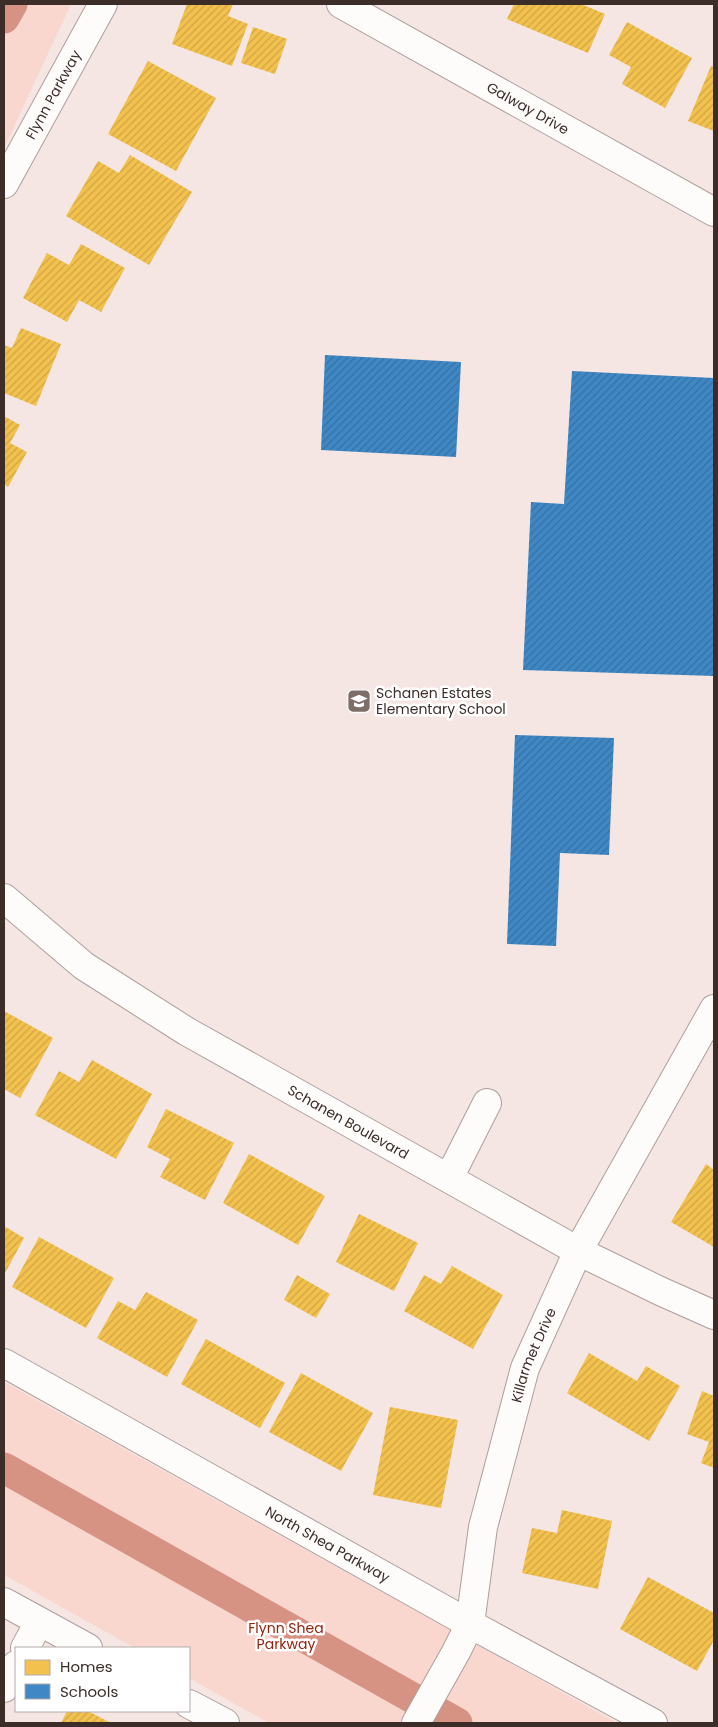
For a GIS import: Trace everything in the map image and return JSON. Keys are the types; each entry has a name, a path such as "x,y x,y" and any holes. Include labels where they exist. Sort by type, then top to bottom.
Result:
{"street":[{"name":"Flynn Parkway","path":"4,184 103,4"},
{"name":"Galway Drive","path":"341,4 714,212"},
{"name":"Schanen Boulevard","path":"4,898 84,966 186,1031 578,1250 660,1291 714,1315"},
{"name":"Killarmet Drive","path":"416,1723 470,1624 483,1527 525,1368 578,1250 714,1009"},
{"path":"449,1178 487,1103"},
{"name":"North Shea Parkway","path":"4,1363 470,1624 654,1723"},
{"path":"4,1602 86,1647"},
{"path":"26,1647 39,1622"},
{"path":"4,1688 15,1667"},
{"path":"190,1705 225,1723"}],"green space":[{"path":"4,4 71,4 4,148"},
{"name":"Flynn Shea Parkway","path":"4,1382 617,1723 269,1723 190,1679 190,1647 133,1647 4,1575"}],"building: Homes":[{"path":"187,4 233,4 228,16 248,24 232,66 172,44"},
{"path":"514,4 581,4 605,14 588,53 507,19"},
{"path":"627,22 692,58 665,108 622,84 631,67 609,55"},
{"path":"253,27 287,39 275,74 241,63"},
{"path":"148,61 216,98 176,171 108,134"},
{"path":"711,66 714,67 714,131 688,121"},
{"path":"130,155 192,192 149,265 66,216 98,161 119,173"},
{"path":"81,244 125,268 101,312 79,300 67,322 23,298 47,253 69,265"},
{"path":"21,328 61,344 36,406 4,393 4,345 12,348"},
{"path":"4,416 20,425 10,443 27,452 8,487 4,484"},
{"path":"4,1011 53,1038 20,1098 4,1089"},
{"path":"92,1060 152,1094 116,1159 35,1115 59,1071 79,1082"},
{"path":"166,1109 234,1143 205,1200 160,1177 170,1159 147,1147"},
{"path":"249,1154 325,1196 298,1245 223,1203"},
{"path":"706,1164 714,1170 714,1247 671,1222"},
{"path":"359,1214 418,1243 394,1291 336,1262"},
{"path":"4,1226 24,1238 4,1275"},
{"path":"39,1237 114,1278 86,1328 12,1287"},
{"path":"452,1266 503,1295 473,1349 404,1311 424,1275 441,1284"},
{"path":"297,1275 330,1294 316,1318 284,1300"},
{"path":"146,1292 198,1320 167,1377 97,1338 118,1301 135,1310"},
{"path":"206,1339 285,1383 260,1428 181,1384"},
{"path":"589,1353 637,1381 646,1366 680,1386 649,1441 567,1393"},
{"path":"301,1373 373,1413 341,1471 269,1432"},
{"path":"702,1391 714,1396 714,1468 701,1463 709,1442 687,1434"},
{"path":"390,1407 458,1420 441,1508 373,1495"},
{"path":"562,1510 612,1521 598,1589 522,1573 532,1528 557,1533"},
{"path":"648,1577 714,1613 714,1640 697,1671 620,1629"},
{"path":"66,1712 90,1712 111,1723 61,1723"}],"building: Schools":[{"path":"325,355 461,362 456,457 321,450"},
{"path":"572,371 714,378 714,676 523,670 531,502 564,504"},
{"path":"515,735 614,738 609,855 560,853 556,946 507,944"}],"waterway":[{"path":"4,18 12,4"},
{"path":"4,1468 457,1723"}],"place":[{"name":"Schanen Estates Elementary School","path":"359,701"}]}
